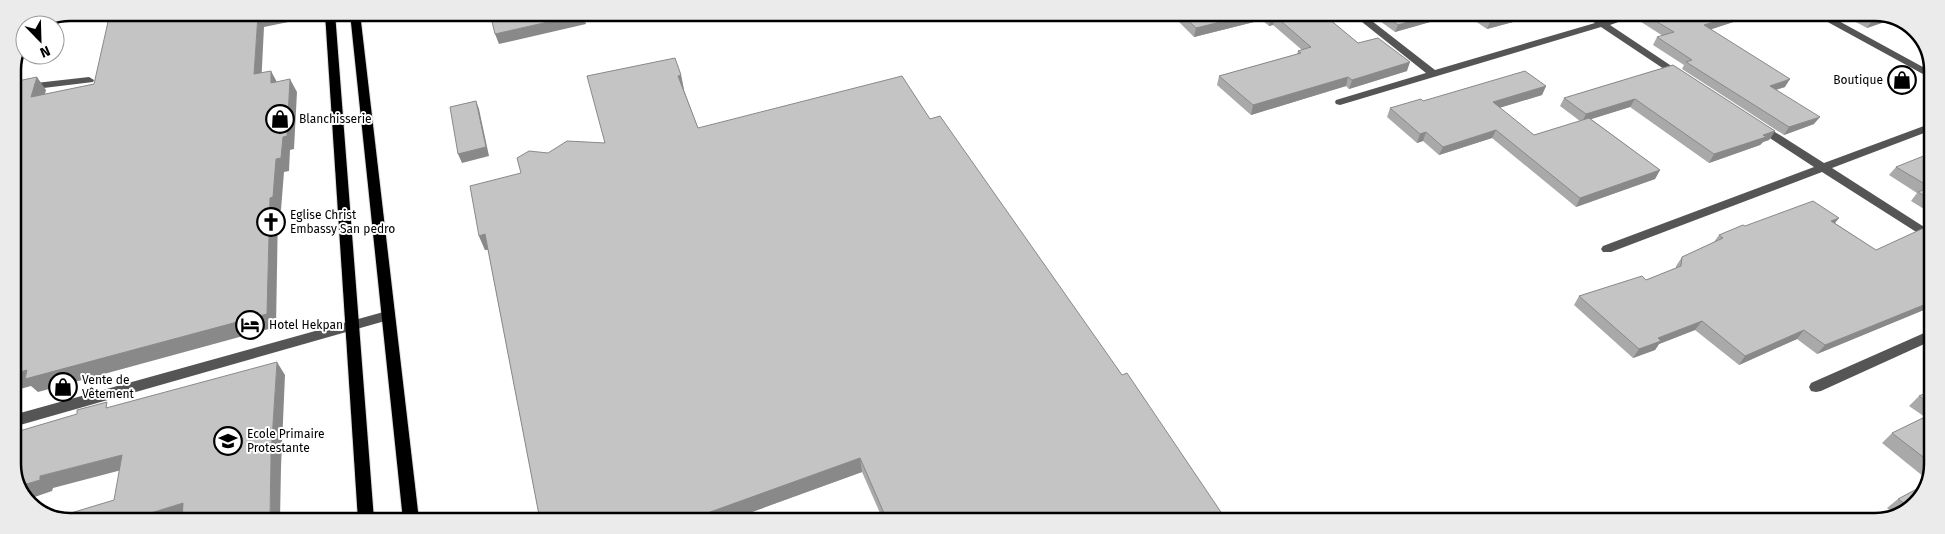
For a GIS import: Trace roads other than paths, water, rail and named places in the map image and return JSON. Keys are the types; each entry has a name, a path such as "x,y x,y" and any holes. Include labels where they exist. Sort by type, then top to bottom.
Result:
{"main road":[{"path":"331,21 354,325 366,513"},
{"path":"356,21 410,513"}],"street":[{"path":"1367,21 1435,74"},
{"path":"1598,21 1692,82"},
{"path":"1340,102 1612,21"},
{"path":"1831,21 1924,72"},
{"path":"21,87 89,80"},
{"path":"1748,119 1924,233"},
{"path":"1607,249 1924,129"},
{"path":"21,419 388,316"},
{"path":"1816,387 1924,338"}],"place":[{"name":"Boutique","path":"1902,80"},
{"name":"Blanchisserie","path":"280,119"},
{"name":"Eglise Christ Embassy San pedro","path":"271,222"},
{"name":"Hotel Hekpan","path":"250,325"},
{"name":"Vente de Vêtement","path":"63,387"},
{"name":"Ecole Primaire Protestante","path":"228,441"}]}
